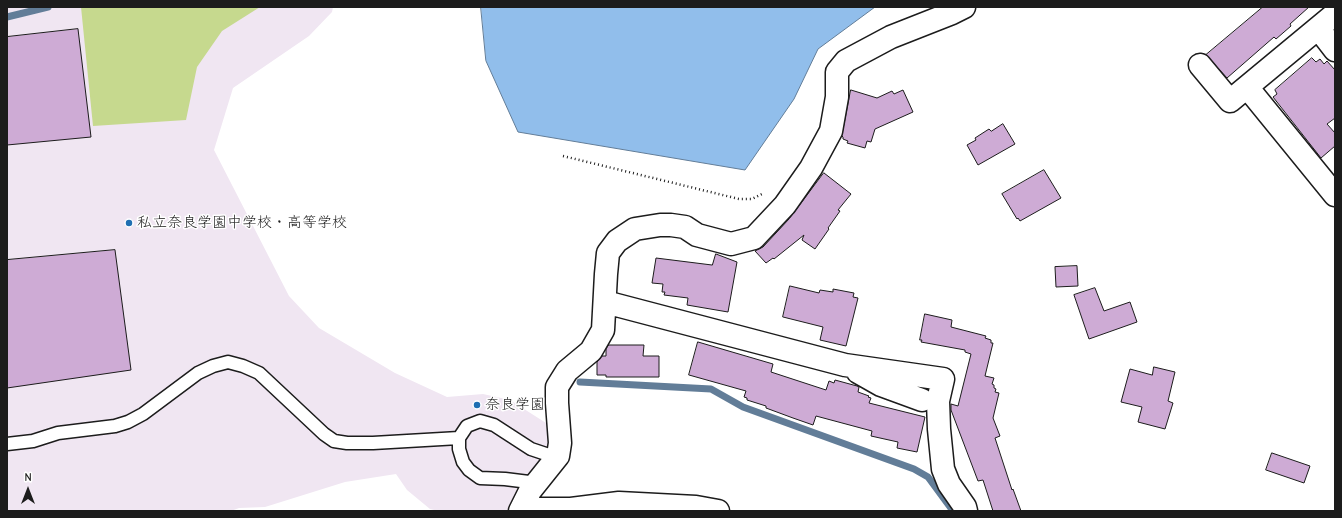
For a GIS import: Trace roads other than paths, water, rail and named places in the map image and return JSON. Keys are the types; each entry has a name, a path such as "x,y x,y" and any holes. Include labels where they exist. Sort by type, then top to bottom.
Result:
{"street":[{"path":"718,511 688,507 619,504 571,509 520,510 530,491 558,456 560,443 557,402 558,387 568,371 591,351 603,330 608,253 617,241 635,229 660,225 685,227 697,235 731,244 754,238 785,206 811,168 831,131 837,97 837,72 846,61 891,37 964,7"},
{"path":"1200,65 1230,101 1335,14"},
{"path":"1318,28 1335,50"},
{"path":"1248,87 1335,194"},
{"path":"605,302 845,365 943,379 938,401 943,469 949,484 965,507 966,511"},
{"path":"845,365 882,385 922,400"}],"lane":[{"path":"7,444 33,441 58,432 115,426 128,422 143,414 198,373 213,366 228,362 243,366 259,373 324,434 334,441 373,444 459,438"},
{"path":"537,483 480,478 469,470 463,462 459,449 459,438 467,426 480,421 494,425 531,449 549,455 558,456"}],"water":[{"path":"481,7 875,7 818,49 794,99 745,170 518,132 486,61"}],"waterway":[{"path":"7,17 48,7"},
{"path":"580,382 711,389 743,407 914,469 928,477 953,511"}],"place":[{"name":"私立奈良学園中学校・高等学校","path":"129,223"},
{"name":"奈良学園","path":"477,405"}]}
